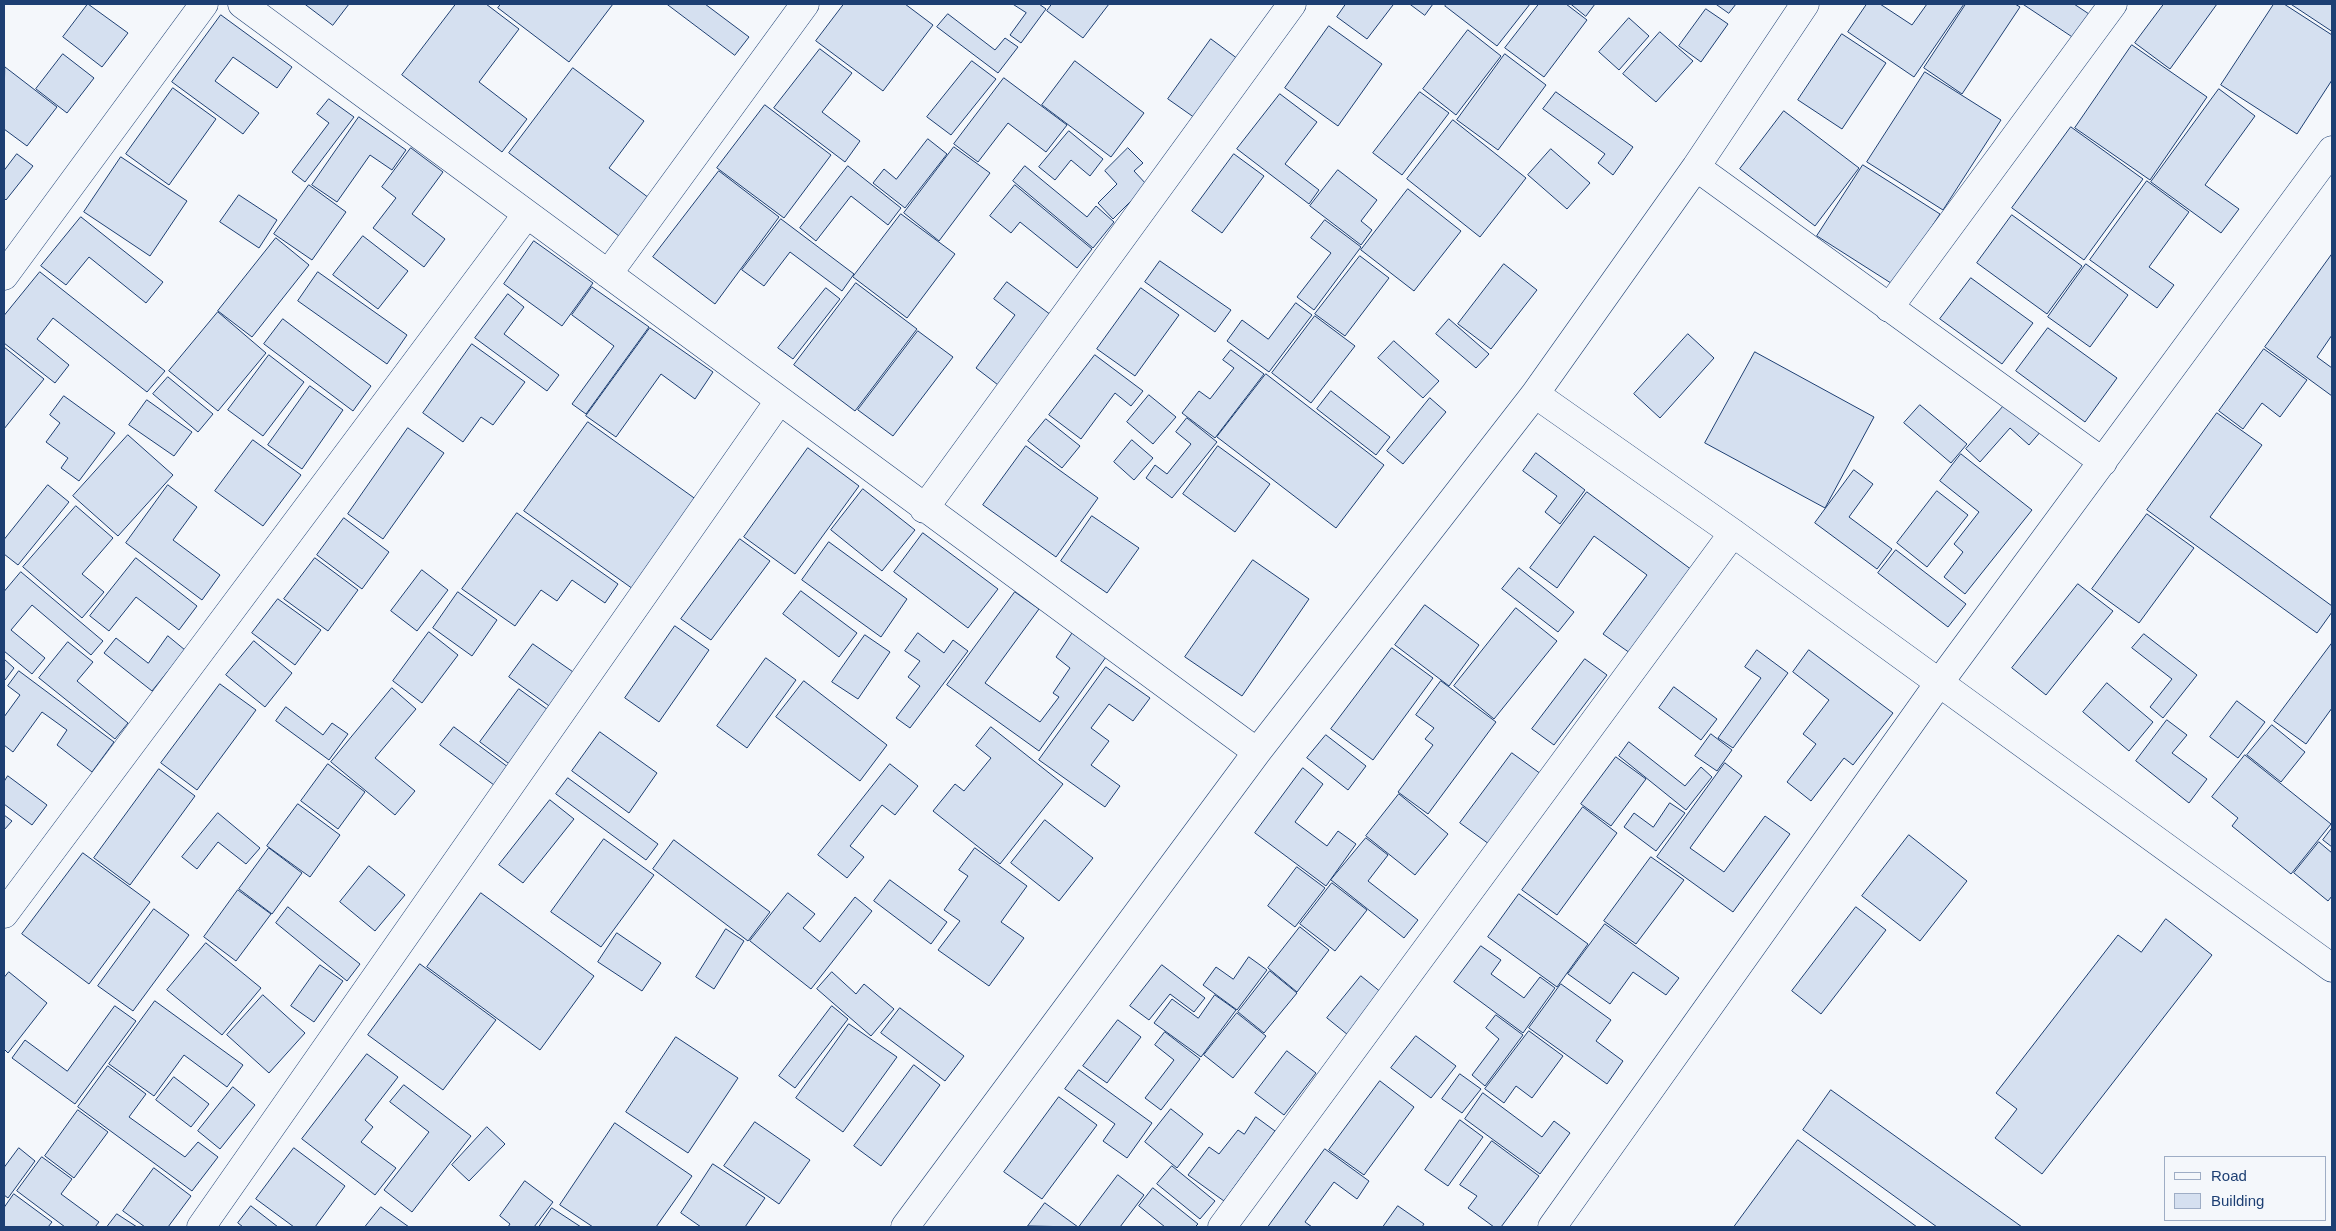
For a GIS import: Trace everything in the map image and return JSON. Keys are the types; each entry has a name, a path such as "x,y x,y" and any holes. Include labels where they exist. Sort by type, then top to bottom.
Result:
{"street":[{"path":"4,276 204,4"},
{"path":"242,4 924,509 1257,752"},
{"path":"608,274 805,4"},
{"path":"924,509 1292,4"},
{"path":"905,1227 1257,752 1535,394 1696,168 1805,4"},
{"path":"1889,308 2113,4"},
{"path":"1552,1227 1939,683 2332,150"},
{"path":"1696,168 2103,462"},
{"path":"4,914 527,214"},
{"path":"1535,394 1732,533 2332,968"},
{"path":"201,1227 779,401"},
{"path":"1222,1227 1732,533"}],"building":[{"path":"88,4 128,33 102,67 63,37"},
{"path":"305,4 349,4 333,25"},
{"path":"456,4 486,4 519,29 479,82 527,119 502,152 402,75"},
{"path":"501,4 613,4 569,62 498,8"},
{"path":"667,4 705,4 749,37 735,55"},
{"path":"844,4 905,4 933,25 883,91 816,41"},
{"path":"1013,4 1039,4 1046,9 1021,43 1010,35 1026,13"},
{"path":"1052,4 1109,4 1083,38 1047,11"},
{"path":"1346,4 1393,5 1367,39 1337,17"},
{"path":"1410,4 1433,4 1425,15"},
{"path":"1447,4 1530,4 1497,46 1445,6"},
{"path":"1539,4 1566,4 1587,20 1544,77 1505,48"},
{"path":"1571,4 1595,4 1586,16"},
{"path":"1716,4 1736,4 1729,13"},
{"path":"1867,4 1880,4 1912,25 1927,4 1964,4 1914,77 1848,32"},
{"path":"1966,4 2015,4 2020,7 1962,94 1924,68"},
{"path":"2023,4 2074,4 2089,14 2073,37"},
{"path":"2164,4 2217,4 2170,69 2135,43"},
{"path":"2274,4 2284,4 2332,35 2332,80 2297,134 2221,85"},
{"path":"2291,4 2332,4 2332,31"},
{"path":"1706,9 1728,24 1701,62 1679,46"},
{"path":"948,14 995,50 1005,38 1018,47 998,73 937,27"},
{"path":"221,15 292,67 277,88 233,57 215,81 259,113 243,134 172,82"},
{"path":"1629,18 1649,36 1619,70 1599,52"},
{"path":"1329,26 1382,64 1338,126 1285,88"},
{"path":"1468,30 1501,56 1456,115 1423,89"},
{"path":"1660,32 1693,61 1656,102 1623,74"},
{"path":"1842,34 1886,63 1842,129 1798,100"},
{"path":"1211,39 1238,59 1195,118 1168,99"},
{"path":"2132,45 2207,97 2150,180 2075,128"},
{"path":"820,49 852,73 822,112 860,141 845,162 774,108"},
{"path":"63,54 94,78 67,113 36,89"},
{"path":"1505,54 1546,85 1498,150 1457,120"},
{"path":"972,61 996,79 951,135 927,117"},
{"path":"1075,61 1144,113 1111,157 1042,105"},
{"path":"5,67 57,107 27,146 4,129"},
{"path":"573,68 644,121 609,168 649,198 619,236 509,153"},
{"path":"1925,72 2001,120 1943,210 1867,162"},
{"path":"1004,78 1067,125 1046,152 1008,123 978,162 954,144"},
{"path":"173,88 216,119 169,185 126,154"},
{"path":"2219,89 2255,116 2205,185 2239,209 2221,233 2151,182"},
{"path":"1420,92 1449,113 1402,175 1373,153"},
{"path":"1556,92 1633,147 1613,175 1598,163 1605,154 1543,109"},
{"path":"1280,94 1317,122 1285,164 1319,190 1309,204 1237,149"},
{"path":"329,99 354,117 305,182 292,172 329,123 317,114"},
{"path":"765,105 831,155 784,218 717,168"},
{"path":"1784,111 1859,168 1815,226 1740,169"},
{"path":"359,117 406,150 392,170 370,155 337,202 312,185"},
{"path":"1453,120 1526,178 1480,237 1407,179"},
{"path":"2071,127 2143,179 2084,260 2012,208"},
{"path":"1069,131 1103,159 1090,176 1071,160 1055,180 1039,167"},
{"path":"928,139 947,154 905,208 873,183 884,169 896,179"},
{"path":"954,147 990,173 939,241 904,213"},
{"path":"411,148 443,172 412,214 445,239 424,267 373,228 396,198 382,187"},
{"path":"1128,148 1143,163 1134,171 1147,185 1113,219 1098,203 1117,184 1105,171"},
{"path":"1551,149 1590,183 1567,209 1528,175"},
{"path":"17,154 33,166 6,200 4,198 4,171"},
{"path":"1234,154 1264,176 1222,233 1192,211"},
{"path":"121,157 187,201 150,256 84,212"},
{"path":"1863,165 1940,214 1894,285 1817,236"},
{"path":"848,166 901,208 888,225 851,196 816,241 800,228"},
{"path":"1025,166 1087,217 1096,206 1114,222 1093,248 1013,181"},
{"path":"1338,170 1377,200 1361,221 1372,230 1361,245 1310,206"},
{"path":"719,171 779,217 715,304 653,257"},
{"path":"2147,181 2189,212 2149,267 2174,285 2157,308 2090,260"},
{"path":"309,185 346,212 312,260 274,234"},
{"path":"1015,185 1092,249 1077,268 1020,222 1011,233 990,216"},
{"path":"1408,189 1461,231 1414,291 1361,250"},
{"path":"239,195 277,220 259,248 220,222"},
{"path":"901,214 955,254 907,318 853,277"},
{"path":"2012,215 2082,266 2047,314 1977,263"},
{"path":"81,217 163,282 146,303 89,257 66,285 41,266"},
{"path":"781,219 854,274 842,291 790,252 764,286 742,270"},
{"path":"1325,220 1361,247 1314,310 1297,297 1331,253 1311,238"},
{"path":"363,236 408,271 378,309 333,275"},
{"path":"276,238 309,265 252,337 218,311"},
{"path":"534,241 593,283 562,326 504,284"},
{"path":"2332,254 2332,335 2317,357 2332,368 2332,396 2265,347"},
{"path":"1360,256 1389,278 1345,336 1315,314"},
{"path":"1160,261 1231,310 1215,332 1145,282"},
{"path":"1504,264 1537,290 1491,349 1458,324"},
{"path":"2086,264 2128,295 2090,347 2048,317"},
{"path":"40,272 165,371 147,392 53,318 37,339 69,365 55,383 4,343 4,316"},
{"path":"318,272 407,335 387,364 298,301"},
{"path":"1971,278 2033,323 2002,364 1940,319"},
{"path":"1007,282 1055,318 1002,388 976,368 1015,315 994,299"},
{"path":"856,283 917,329 855,411 794,365"},
{"path":"592,287 649,327 586,414 572,404 614,346 572,315"},
{"path":"826,288 840,299 793,359 778,348"},
{"path":"1141,288 1179,315 1135,376 1097,349"},
{"path":"508,294 524,307 504,334 559,375 547,391 475,338"},
{"path":"1296,303 1312,315 1269,372 1227,341 1242,320 1268,339"},
{"path":"218,312 266,353 218,411 169,371"},
{"path":"1315,316 1355,346 1311,403 1272,373"},
{"path":"283,319 371,386 353,411 264,344"},
{"path":"1449,319 1489,354 1476,368 1436,334"},
{"path":"650,328 713,372 695,399 661,374 616,437 586,416"},
{"path":"2048,328 2117,378 2085,422 2016,371"},
{"path":"918,331 953,357 893,436 858,410"},
{"path":"1688,334 1714,358 1660,418 1634,394"},
{"path":"1394,341 1439,381 1423,398 1378,358"},
{"path":"472,344 525,382 493,425 481,417 463,442 423,413"},
{"path":"4,347 44,379 4,429"},
{"path":"2264,349 2307,380 2280,417 2262,403 2243,429 2219,411"},
{"path":"1231,350 1264,374 1215,438 1182,413 1199,391 1210,399 1234,368 1223,360"},
{"path":"1755,352 1874,417 1825,508 1705,443"},
{"path":"269,355 304,382 263,436 228,410"},
{"path":"1095,355 1143,391 1131,406 1115,393 1081,439 1049,415"},
{"path":"1266,374 1384,465 1336,528 1217,437"},
{"path":"168,377 213,414 198,432 153,394"},
{"path":"310,386 343,410 302,469 268,445"},
{"path":"1331,391 1390,437 1376,455 1317,409"},
{"path":"1149,395 1176,417 1153,444 1127,422"},
{"path":"64,396 115,433 79,481 61,468 68,458 46,442 60,423 50,415"},
{"path":"1430,398 1446,412 1403,464 1387,451"},
{"path":"147,400 192,432 174,456 129,425"},
{"path":"2008,401 2042,430 2029,445 2010,428 1980,462 1966,449"},
{"path":"1920,405 1967,444 1951,463 1904,423"},
{"path":"2217,413 2262,445 2210,517 2332,606 2332,612 2317,633 2147,510"},
{"path":"1187,418 1217,442 1172,498 1146,478 1155,465 1167,474 1191,444 1176,432"},
{"path":"1046,419 1080,446 1062,468 1028,441"},
{"path":"588,422 697,500 633,589 524,511"},
{"path":"408,428 444,453 383,539 348,514"},
{"path":"128,435 173,475 118,536 73,496"},
{"path":"253,440 301,475 263,526 215,491"},
{"path":"1132,440 1153,458 1134,480 1114,462"},
{"path":"1026,446 1098,498 1056,557 983,505"},
{"path":"1218,446 1270,484 1235,532 1183,494"},
{"path":"808,448 859,486 795,574 744,537"},
{"path":"1536,453 1585,490 1560,524 1545,512 1557,496 1523,471"},
{"path":"1961,454 2032,510 1965,594 1944,577 1963,552 1954,544 1979,512 1940,481"},
{"path":"1854,470 1873,484 1849,517 1892,549 1877,569 1815,523"},
{"path":"48,485 69,502 18,565 4,554 4,540"},
{"path":"168,485 197,507 173,540 220,575 202,600 126,543"},
{"path":"863,489 915,530 882,571 831,530"},
{"path":"1937,491 1968,515 1927,567 1897,543"},
{"path":"1587,492 1692,570 1630,653 1603,634 1647,575 1594,536 1557,588 1530,568"},
{"path":"76,506 113,538 82,574 104,592 82,618 23,567"},
{"path":"517,513 618,584 605,603 572,580 557,601 541,590 515,626 462,589"},
{"path":"2147,514 2194,548 2139,623 2092,589"},
{"path":"1092,516 1139,548 1107,593 1061,561"},
{"path":"344,518 389,552 362,589 317,555"},
{"path":"923,533 998,589 968,628 894,572"},
{"path":"740,539 770,561 711,640 681,619"},
{"path":"829,542 907,599 881,637 802,580"},
{"path":"1896,550 1966,604 1948,627 1878,573"},
{"path":"136,558 197,606 179,630 136,597 109,631 90,616"},
{"path":"315,558 358,590 328,631 284,599"},
{"path":"1253,560 1309,599 1242,696 1185,657"},
{"path":"1519,568 1574,612 1558,632 1502,589"},
{"path":"422,570 448,590 417,631 391,611"},
{"path":"21,572 103,641 91,655 32,605 11,630 45,658 32,674 4,651 4,592"},
{"path":"2078,584 2113,611 2046,695 2012,668"},
{"path":"801,591 857,633 839,657 783,614"},
{"path":"458,592 497,620 472,656 433,628"},
{"path":"1015,592 1039,609 985,683 1040,722 1059,697 1053,693 1070,668 1056,657 1072,633 1106,657 1039,751 947,685"},
{"path":"278,599 321,630 295,665 252,633"},
{"path":"1425,605 1479,645 1449,686 1395,645"},
{"path":"1516,608 1557,641 1494,719 1454,686"},
{"path":"675,626 709,650 659,722 625,698"},
{"path":"429,632 458,655 422,703 393,681"},
{"path":"918,633 944,653 953,640 968,651 910,728 896,718 920,686 908,677 920,661 905,651"},
{"path":"2144,634 2197,675 2163,718 2150,707 2172,679 2132,648"},
{"path":"865,635 890,652 858,699 832,682"},
{"path":"168,636 185,650 152,691 104,653 116,638 148,663"},
{"path":"254,641 292,673 265,707 226,675"},
{"path":"68,642 93,662 77,681 128,723 115,739 39,678"},
{"path":"2332,643 2332,708 2306,744 2274,721"},
{"path":"533,644 576,674 552,708 509,677"},
{"path":"1392,648 1433,678 1373,760 1331,729"},
{"path":"1757,650 1788,673 1733,748 1718,738 1761,678 1745,667"},
{"path":"1809,650 1893,713 1853,765 1844,758 1811,801 1787,782 1816,744 1803,734 1829,700 1793,672"},
{"path":"766,658 796,680 747,748 717,726"},
{"path":"4,659 14,668 5,680 4,678"},
{"path":"1585,659 1607,675 1554,745 1532,729"},
{"path":"1106,667 1150,698 1133,721 1109,704 1091,728 1109,741 1091,765 1120,786 1105,807 1039,760"},
{"path":"19,671 114,742 92,772 57,745 67,730 42,712 13,752 4,745 4,717 20,695 8,686"},
{"path":"804,681 887,745 860,781 776,717"},
{"path":"1441,681 1496,722 1428,814 1398,792 1433,745 1425,739 1434,728 1416,715"},
{"path":"2107,683 2153,722 2129,751 2083,712"},
{"path":"220,684 256,710 197,790 161,763"},
{"path":"1674,687 1717,719 1701,740 1659,708"},
{"path":"392,688 416,709 375,758 415,791 395,815 331,762"},
{"path":"519,689 551,712 512,766 480,742"},
{"path":"2237,701 2265,722 2238,758 2210,737"},
{"path":"286,707 323,735 332,723 348,734 329,760 276,721"},
{"path":"2167,720 2187,735 2172,753 2207,779 2189,803 2136,761"},
{"path":"2272,725 2305,752 2281,782 2247,755"},
{"path":"454,727 508,767 494,785 440,745"},
{"path":"991,727 1063,784 1000,864 933,811 955,784 964,791 991,758 976,746"},
{"path":"600,732 657,773 629,813 572,771"},
{"path":"1711,734 1732,750 1717,771 1695,756"},
{"path":"1326,735 1366,766 1348,790 1307,758"},
{"path":"1629,742 1685,786 1701,767 1712,777 1686,810 1619,756"},
{"path":"1512,753 1541,774 1489,844 1460,823"},
{"path":"2245,755 2331,824 2291,874 2232,826 2238,818 2212,797"},
{"path":"1616,757 1646,779 1611,826 1581,804"},
{"path":"1725,763 1742,776 1690,848 1724,872 1765,816 1790,834 1733,912 1657,857"},
{"path":"328,764 365,792 338,829 301,801"},
{"path":"890,764 918,786 895,815 882,805 850,846 864,857 847,878 818,855"},
{"path":"1303,768 1323,784 1295,822 1327,846 1338,831 1356,844 1326,886 1255,833"},
{"path":"159,769 195,796 130,885 94,858"},
{"path":"8,776 47,805 32,825 4,804 4,782"},
{"path":"568,778 658,844 646,860 556,794"},
{"path":"1399,794 1448,834 1415,875 1366,836"},
{"path":"550,800 574,819 523,883 499,865"},
{"path":"1670,803 1685,813 1656,851 1624,827 1634,813 1653,827"},
{"path":"298,804 340,835 310,877 267,846"},
{"path":"1583,807 1617,833 1557,915 1522,890"},
{"path":"218,813 260,848 246,864 218,842 197,869 182,857"},
{"path":"4,815 12,821 4,830"},
{"path":"1045,820 1093,858 1059,901 1011,863"},
{"path":"2332,828 2332,847 2323,840"},
{"path":"1909,835 1967,881 1920,941 1862,896"},
{"path":"1366,838 1388,855 1368,881 1418,920 1404,938 1331,880"},
{"path":"604,839 654,875 601,947 551,912"},
{"path":"674,840 770,912 748,941 653,869"},
{"path":"2319,842 2332,853 2332,896 2328,901 2294,873"},
{"path":"269,848 302,873 272,914 239,889"},
{"path":"975,848 1027,886 1001,922 1024,938 989,986 938,950 960,921 944,910 968,876 959,870"},
{"path":"83,853 150,902 89,984 22,934"},
{"path":"1651,857 1684,880 1636,944 1604,921"},
{"path":"369,866 405,895 375,931 340,902"},
{"path":"1297,867 1325,888 1295,927 1268,906"},
{"path":"890,880 947,922 931,944 874,901"},
{"path":"1332,883 1367,910 1335,951 1300,924"},
{"path":"238,890 271,914 236,961 204,937"},
{"path":"481,893 594,976 540,1050 427,967"},
{"path":"788,893 815,914 803,928 820,942 855,897 872,911 811,989 750,941"},
{"path":"1519,894 1588,944 1557,987 1488,937"},
{"path":"288,907 360,964 347,981 276,923"},
{"path":"1856,907 1886,930 1821,1014 1792,991"},
{"path":"154,909 189,935 133,1011 98,986"},
{"path":"2166,919 2212,955 2042,1174 1995,1138 2017,1109 1996,1093 2118,935 2141,952"},
{"path":"1605,924 1679,978 1666,995 1633,972 1610,1004 1568,974"},
{"path":"1300,927 1329,950 1297,992 1268,968"},
{"path":"726,929 744,941 714,989 696,977"},
{"path":"617,933 661,963 642,991 598,962"},
{"path":"206,943 261,988 222,1035 167,990"},
{"path":"1481,946 1501,960 1491,974 1524,998 1540,977 1555,988 1523,1033 1454,982"},
{"path":"1249,957 1267,970 1237,1010 1203,985 1216,967 1233,979"},
{"path":"420,964 496,1020 443,1090 368,1035"},
{"path":"320,965 343,981 314,1022 291,1006"},
{"path":"1162,965 1205,998 1194,1012 1170,994 1149,1020 1130,1006"},
{"path":"1270,971 1297,993 1264,1033 1238,1012"},
{"path":"9,972 47,1003 8,1053 4,1049 4,978"},
{"path":"832,972 856,994 864,984 894,1009 871,1036 817,989"},
{"path":"1361,976 1382,993 1348,1035 1327,1018"},
{"path":"1561,984 1611,1020 1596,1041 1623,1061 1607,1084 1529,1028"},
{"path":"263,995 305,1033 269,1073 227,1035"},
{"path":"1215,995 1236,1010 1201,1057 1154,1023 1172,999 1198,1018"},
{"path":"155,1001 243,1065 227,1087 184,1055 154,1096 109,1064"},
{"path":"115,1006 136,1021 75,1104 12,1058 25,1040 67,1071"},
{"path":"832,1006 848,1019 795,1088 779,1076"},
{"path":"900,1008 964,1056 945,1081 881,1033"},
{"path":"1237,1013 1266,1036 1233,1078 1204,1055"},
{"path":"1496,1015 1523,1035 1485,1086 1472,1075 1499,1039 1486,1028"},
{"path":"1118,1020 1141,1037 1107,1083 1083,1066"},
{"path":"849,1024 897,1057 843,1132 796,1098"},
{"path":"1529,1031 1563,1056 1532,1098 1516,1086 1504,1103 1485,1089"},
{"path":"1165,1032 1200,1059 1161,1110 1145,1098 1174,1060 1155,1045"},
{"path":"1416,1036 1456,1066 1431,1098 1391,1068"},
{"path":"676,1037 738,1078 688,1153 626,1112"},
{"path":"1287,1051 1316,1073 1284,1115 1255,1093"},
{"path":"367,1054 398,1077 365,1120 373,1127 361,1142 396,1168 375,1195 302,1139"},
{"path":"914,1065 940,1085 881,1166 854,1146"},
{"path":"108,1066 146,1094 129,1117 185,1157 198,1142 218,1157 192,1191 78,1107"},
{"path":"1079,1070 1152,1123 1127,1158 1103,1141 1115,1124 1065,1089"},
{"path":"1460,1074 1481,1089 1462,1113 1442,1099"},
{"path":"174,1077 209,1104 191,1127 156,1100"},
{"path":"1380,1081 1414,1107 1364,1175 1329,1150"},
{"path":"404,1085 471,1136 412,1212 384,1190 429,1132 390,1102"},
{"path":"233,1087 255,1105 220,1149 198,1131"},
{"path":"1831,1090 2022,1227 1937,1227 1803,1130"},
{"path":"1483,1093 1542,1137 1554,1121 1570,1133 1540,1174 1465,1119"},
{"path":"1059,1097 1097,1125 1042,1199 1004,1172"},
{"path":"1171,1109 1203,1134 1177,1168 1145,1142"},
{"path":"78,1110 108,1132 74,1178 45,1156"},
{"path":"1256,1117 1275,1131 1224,1201 1188,1175 1209,1147 1219,1154 1238,1130 1244,1134"},
{"path":"1460,1120 1483,1137 1448,1186 1425,1170"},
{"path":"755,1122 810,1160 779,1204 724,1166"},
{"path":"615,1123 692,1176 656,1227 593,1227 560,1205"},
{"path":"487,1127 505,1144 469,1181 452,1165"},
{"path":"1798,1140 1917,1227 1734,1227"},
{"path":"1492,1141 1539,1176 1501,1227 1494,1227 1468,1208 1477,1196 1460,1185"},
{"path":"19,1148 35,1161 8,1198 4,1195 4,1168"},
{"path":"294,1148 345,1186 315,1227 294,1227 256,1199"},
{"path":"1325,1149 1369,1181 1357,1199 1334,1182 1305,1222 1312,1227 1268,1227"},
{"path":"42,1157 72,1179 61,1194 99,1222 95,1227 65,1227 17,1191"},
{"path":"713,1164 765,1198 745,1227 701,1227 681,1213"},
{"path":"1172,1166 1215,1201 1200,1219 1157,1184"},
{"path":"154,1168 191,1196 168,1227 145,1227 123,1211"},
{"path":"1118,1175 1144,1195 1120,1227 1079,1227"},
{"path":"525,1181 553,1202 534,1227 508,1227 510,1224 500,1216"},
{"path":"1153,1188 1198,1224 1195,1227 1165,1227 1139,1206"},
{"path":"14,1194 52,1222 48,1227 4,1227 4,1208"},
{"path":"1045,1203 1078,1227 1028,1226"},
{"path":"251,1206 278,1227 243,1227 238,1223"},
{"path":"1398,1206 1424,1224 1422,1227 1383,1227"},
{"path":"381,1207 409,1227 365,1227"},
{"path":"552,1208 581,1227 539,1227"},
{"path":"117,1214 137,1227 107,1227"}]}
